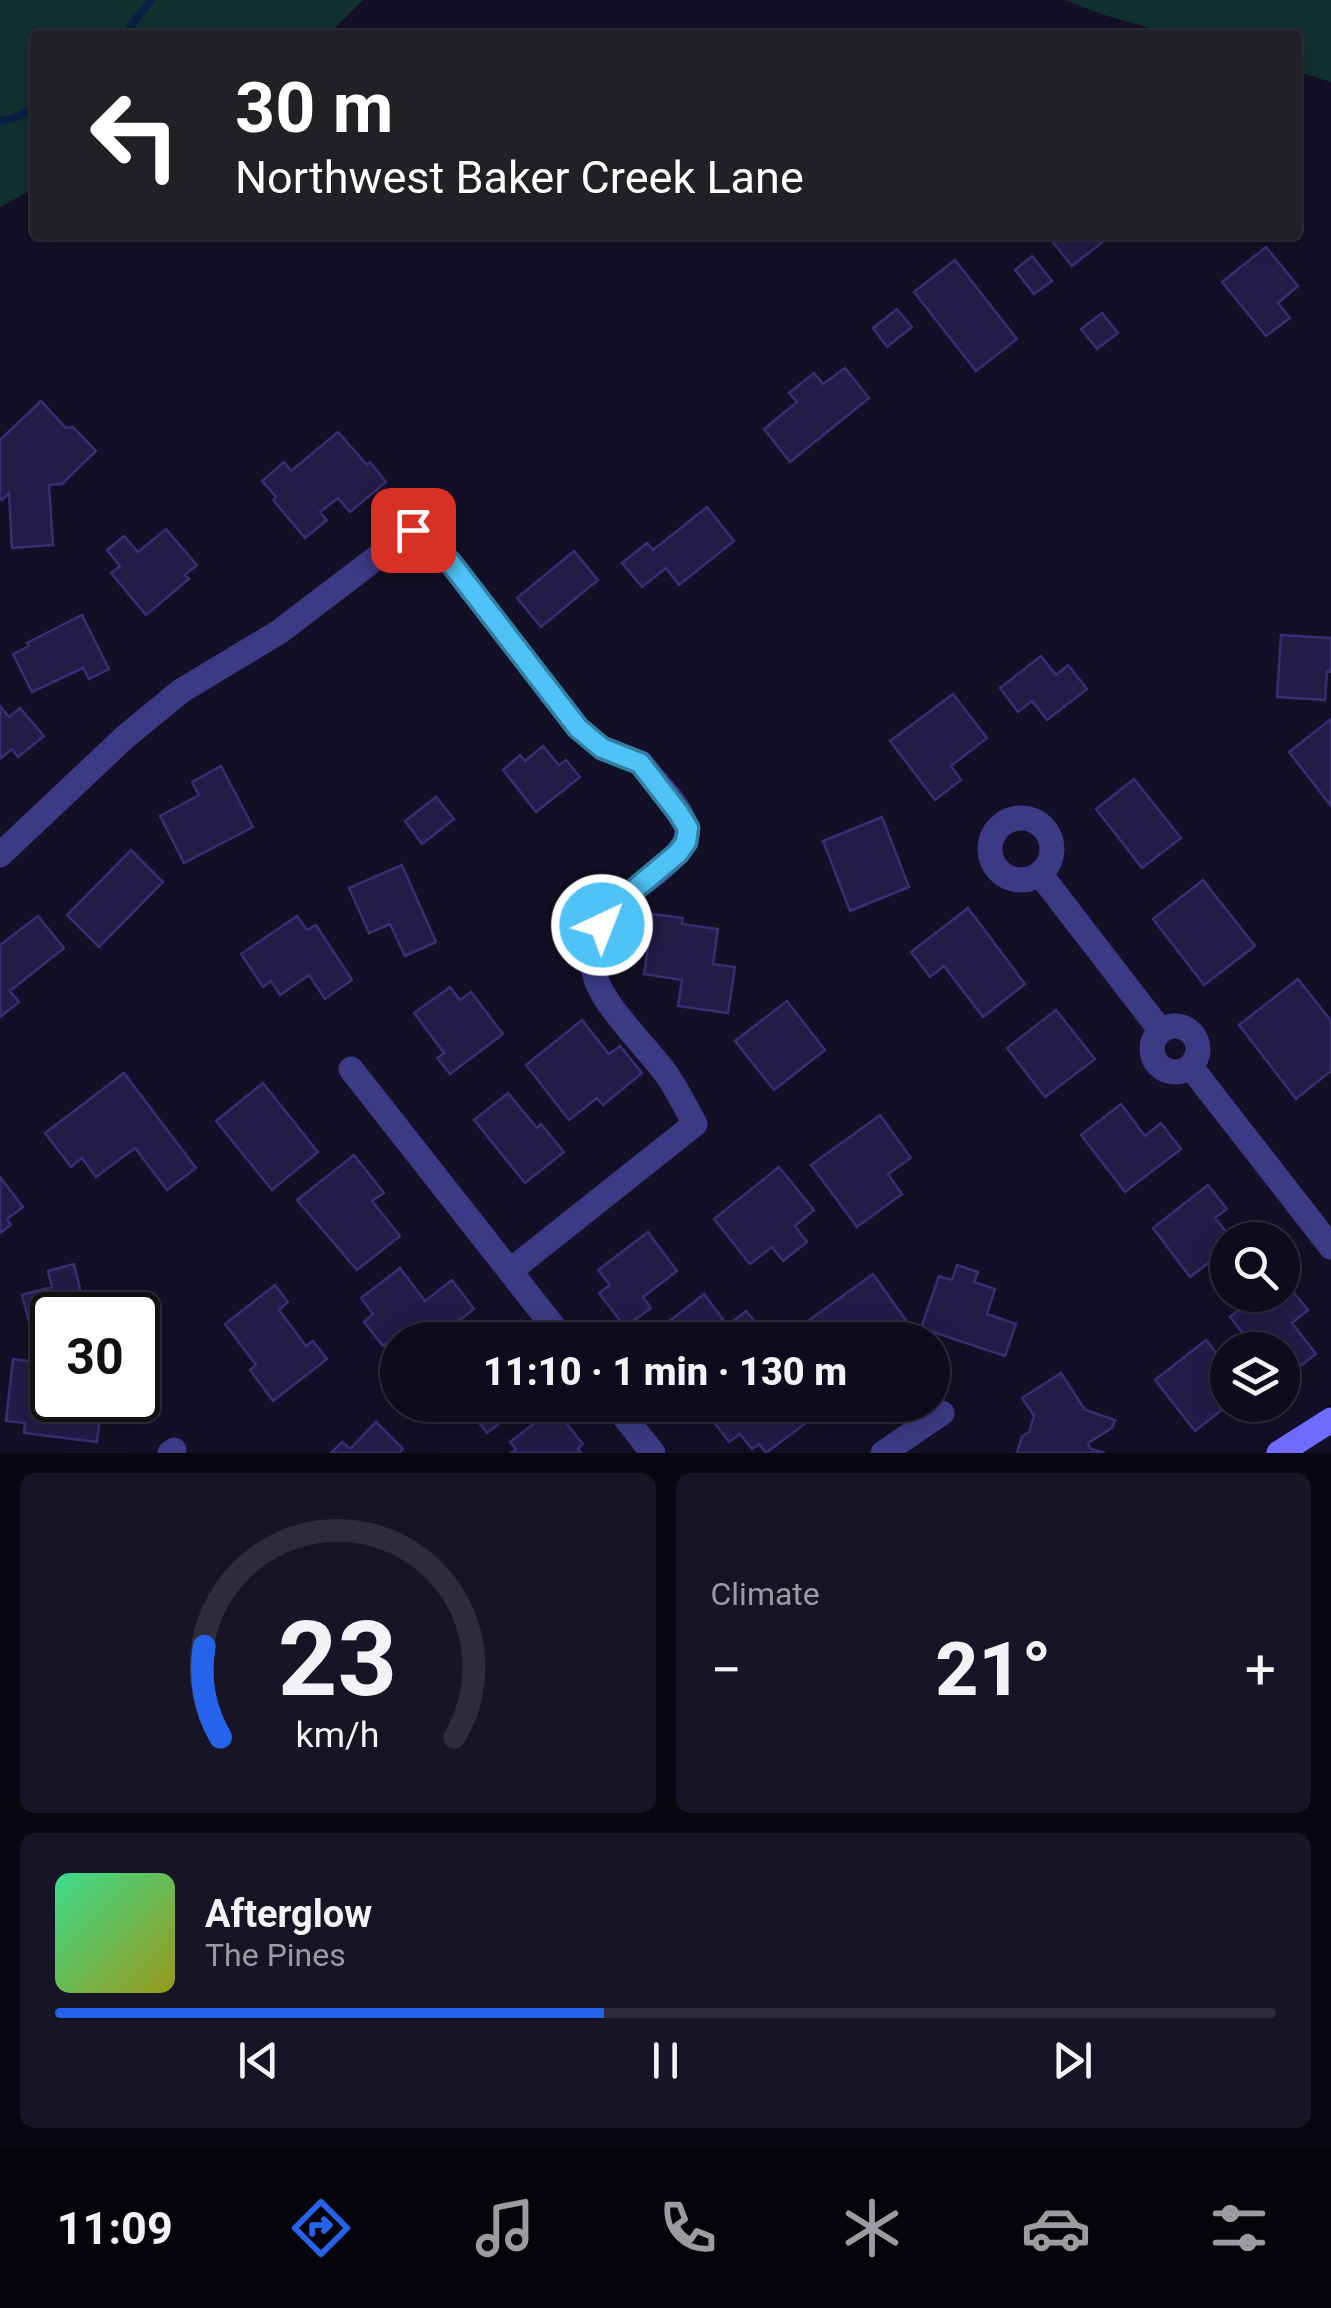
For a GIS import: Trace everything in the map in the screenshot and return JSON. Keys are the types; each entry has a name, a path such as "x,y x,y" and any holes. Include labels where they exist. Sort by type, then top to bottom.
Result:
{"main road":[{"path":"1279,1453 1331,1420"}],"street":[{"path":"0,855 126,736 181,691 279,632 413,530"},
{"path":"510,1271 695,1124 666,1073 600,991 594,970 602,925 616,905 686,842 688,828 640,763"},
{"path":"1040,874 1162,1031 1174,1026 1192,1034 1198,1052 1190,1066 1331,1247"},
{"path":"350,1069 550,1322"},
{"path":"628,1422 653,1453"},
{"path":"883,1453 929,1422"}],"lane":[{"path":"413,530 450,562 578,728 602,748 640,763"}],"green space":[{"path":"0,0 363,0 333,30 30,30 30,191 0,207"},
{"path":"1065,0 1331,0 1331,82 1302,73 1302,30 1156,30"}],"building":[{"path":"1051,240 1104,241 1072,266"},
{"path":"1266,247 1298,286 1278,303 1290,318 1266,336 1222,282"},
{"path":"1032,256 1052,281 1034,294 1015,270"},
{"path":"955,260 1017,339 976,371 914,292"},
{"path":"897,309 912,327 887,347 873,328"},
{"path":"1102,313 1118,333 1097,349 1081,329"},
{"path":"845,368 869,398 790,462 764,429 797,402 789,393 814,373 823,384"},
{"path":"41,401 66,428 73,427 96,451 62,484 49,485 53,545 12,548 9,493 0,498 0,440"},
{"path":"338,432 386,482 350,512 338,498 320,512 327,520 305,538 262,481 284,462 291,471"},
{"path":"707,507 734,541 679,585 666,568 642,587 622,563 647,543 653,550"},
{"path":"166,529 197,565 185,575 189,579 146,615 111,573 120,566 107,550 124,536 138,552"},
{"path":"574,551 598,580 541,627 517,598"},
{"path":"82,615 109,669 89,679 83,668 32,692 13,654"},
{"path":"1281,635 1331,638 1331,672 1327,671 1325,700 1277,697"},
{"path":"1041,656 1056,675 1068,665 1087,689 1047,720 1032,701 1018,712 1000,688"},
{"path":"953,694 987,738 951,766 961,780 935,800 890,741"},
{"path":"0,706 9,717 20,708 44,736 18,757 12,749 0,759"},
{"path":"1331,719 1331,806 1289,752"},
{"path":"543,746 559,765 566,760 580,777 536,812 503,770 520,755 525,761"},
{"path":"221,766 253,827 184,863 160,816 199,795 192,782"},
{"path":"1134,779 1181,838 1142,868 1096,809"},
{"path":"436,797 454,819 422,844 405,821"},
{"path":"882,817 909,887 850,911 823,841"},
{"path":"131,850 163,882 99,947 67,915"},
{"path":"402,865 436,942 405,956 390,924 369,933 349,888"},
{"path":"1203,880 1255,946 1204,985 1153,919"},
{"path":"968,908 1025,984 983,1017 944,966 930,977 911,952"},
{"path":"653,914 683,918 682,924 718,929 713,964 735,967 728,1013 678,1006 682,980 644,974"},
{"path":"38,916 64,948 10,991 19,1002 0,1017 0,945"},
{"path":"297,916 307,930 316,925 352,980 325,999 309,975 280,995 271,981 263,987 241,954"},
{"path":"1298,979 1331,1021 1331,1071 1296,1099 1239,1025"},
{"path":"450,987 460,1000 471,992 503,1034 450,1074 437,1058 444,1053 414,1013"},
{"path":"787,1001 825,1050 774,1090 735,1041"},
{"path":"1056,1010 1095,1059 1045,1097 1007,1048"},
{"path":"582,1020 609,1054 620,1046 642,1073 603,1105 597,1098 569,1120 526,1065"},
{"path":"124,1073 196,1168 167,1190 135,1148 96,1177 82,1158 71,1167 45,1133"},
{"path":"263,1083 318,1152 272,1190 216,1121"},
{"path":"508,1093 537,1128 541,1124 564,1152 525,1183 474,1120"},
{"path":"1121,1104 1145,1136 1161,1123 1181,1149 1125,1192 1081,1135"},
{"path":"880,1115 911,1158 888,1174 902,1194 857,1227 811,1165"},
{"path":"354,1155 384,1193 372,1201 400,1236 357,1270 297,1200"},
{"path":"779,1167 814,1210 795,1226 807,1242 783,1261 772,1247 750,1264 714,1219"},
{"path":"0,1177 23,1207 7,1219 11,1225 0,1233"},
{"path":"1208,1185 1227,1209 1215,1218 1218,1222 1210,1222 1210,1262 1190,1277 1153,1228"},
{"path":"648,1232 677,1271 643,1297 651,1308 632,1322 621,1322 599,1293 610,1285 598,1270"},
{"path":"74,1264 81,1292 33,1292 52,1287 48,1271"},
{"path":"957,1265 978,1272 974,1282 995,1289 987,1314 1016,1324 1005,1356 950,1338 950,1322 923,1322 939,1276 952,1280"},
{"path":"400,1268 425,1301 452,1280 474,1309 457,1322 380,1322 380,1342 364,1322 373,1314 361,1298"},
{"path":"873,1274 907,1322 806,1322"},
{"path":"275,1285 288,1302 279,1310 306,1346 313,1341 327,1359 273,1401 250,1370 256,1365 225,1324"},
{"path":"30,1293 30,1326 22,1295"},
{"path":"704,1294 723,1319 719,1322 668,1322"},
{"path":"1300,1300 1308,1310 1292,1323 1299,1332 1242,1332 1230,1317 1236,1312 1300,1312"},
{"path":"746,1311 755,1322 732,1322"},
{"path":"1300,1333 1316,1354 1300,1366"},
{"path":"1206,1340 1210,1345 1210,1419 1195,1431 1155,1380"},
{"path":"13,1359 30,1361 30,1422 99,1422 97,1442 24,1433 25,1423 6,1421"},
{"path":"1061,1373 1085,1410 1115,1420 1112,1428 1088,1443 1091,1449 1105,1453 1017,1453 1034,1416 1022,1398"},
{"path":"376,1422 403,1449 399,1453 331,1453 342,1442 350,1449"},
{"path":"478,1422 501,1422 487,1433"},
{"path":"536,1422 565,1422 583,1444 578,1448 581,1453 511,1453 516,1449 510,1442"},
{"path":"714,1422 807,1422 766,1453 759,1444 752,1449 740,1434 729,1442"}],"waterway":[{"path":"128,30 151,0"},
{"path":"0,121 30,111"}],"route":[{"path":"413,530 450,562 578,728 602,748 640,763 688,828 686,842 678,853 616,905 602,925"}]}
